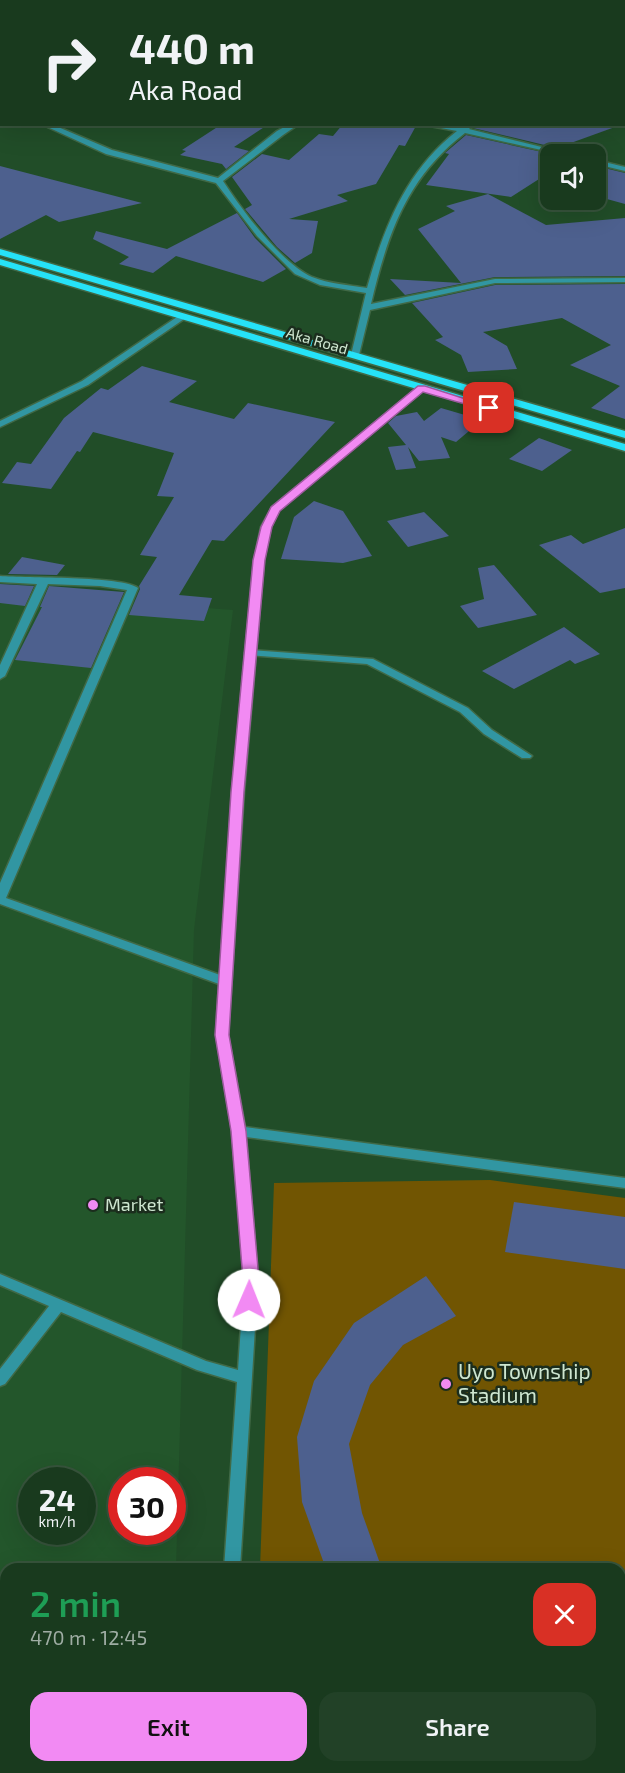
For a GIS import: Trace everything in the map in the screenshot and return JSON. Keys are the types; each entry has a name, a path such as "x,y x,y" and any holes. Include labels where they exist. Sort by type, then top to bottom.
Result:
{"main road":[{"name":"Aka Road","path":"0,252 625,435"},
{"name":"Aka Road","path":"0,262 625,448"}],"street":[{"path":"49,126 109,152 219,181 265,239 297,273 310,279 372,291"},
{"path":"219,181 280,133 292,126"},
{"path":"436,126 540,148"},
{"path":"355,355 372,291 377,260 406,190 426,162 468,126"},
{"path":"606,164 625,169"},
{"path":"366,308 495,281 625,280"},
{"path":"0,424 85,383 183,317"},
{"path":"232,1563 251,1280 239,1131 222,1035 238,792 259,560 266,527 275,509 421,388"},
{"path":"0,579 43,583 102,582 133,588 0,899 225,982"},
{"path":"0,676 43,583"},
{"path":"250,653 369,661 464,710 488,732 526,756"},
{"path":"239,1131 625,1183"},
{"path":"0,1279 202,1366 244,1378"},
{"path":"0,1380 59,1304"}],"shaded area":[{"name":"Market","path":"0,592 233,610 194,930 179,1467 108,1467 108,1545 177,1545 176,1563 0,1563"},
{"name":"Uyo Township Stadium","path":"490,1180 625,1198 625,1563 260,1563 274,1183"}],"building":[{"path":"219,126 266,126 234,147 249,151 226,169 222,164 180,155 186,151 182,150"},
{"path":"341,126 416,126 405,146 399,145 376,184 337,195 348,201 289,219 318,221 312,253 295,263 277,247 245,209 252,205 232,177 262,154 289,160 319,134 333,136"},
{"path":"474,126 615,126 568,144 540,144 473,128"},
{"path":"466,135 540,152 540,178 511,197 426,185 449,154 445,153"},
{"path":"0,166 142,203 59,222 46,215 0,239"},
{"path":"606,168 625,173 625,204 606,199"},
{"path":"488,194 546,225 625,218 625,276 495,277 405,295 390,279 461,283 418,229 455,211 446,206"},
{"path":"237,213 255,238 286,269 263,282 176,256 153,273 119,264 129,257 93,239 96,231 167,249"},
{"path":"625,284 625,419 591,408 620,386 570,365 611,345 562,318 483,332 507,346 517,369 468,372 461,355 435,340 443,337 412,303 495,285"},
{"path":"142,366 197,381 169,402 234,419 248,403 335,422 224,541 212,540 179,595 212,598 204,621 129,615 140,589 139,586 157,557 140,555 174,497 157,496 174,453 93,432 51,489 2,483 17,462 31,464 64,418 101,388 108,390"},
{"path":"441,408 482,420 456,442 441,437 450,458 419,461 408,447 416,468 396,470 388,447 406,445 388,423 396,416 417,412 424,421"},
{"path":"539,438 572,450 542,471 509,459"},
{"path":"314,501 343,511 372,556 343,563 281,559 294,517"},
{"path":"424,512 449,536 408,547 387,521"},
{"path":"625,528 625,588 600,593 539,545 571,535 583,544"},
{"path":"22,557 65,565 57,575 8,574"},
{"path":"494,565 537,615 478,628 460,606 484,599 478,568"},
{"path":"0,584 34,586 25,606 0,603"},
{"path":"49,586 124,592 91,668 15,660 42,607 40,607"},
{"path":"564,627 600,654 575,664 570,660 514,689 482,671"},
{"path":"514,1202 625,1217 625,1269 505,1252"},
{"path":"426,1276 456,1316 403,1345 370,1385 349,1444 362,1513 380,1563 324,1563 302,1502 297,1437 314,1381 354,1323"}],"place":[{"name":"Market","path":"93,1205"},
{"name":"Uyo Township Stadium","path":"446,1384"}],"route":[{"path":"249,1300 251,1280 239,1131 222,1035 238,792 259,560 266,527 275,509 421,388 489,408"}]}
